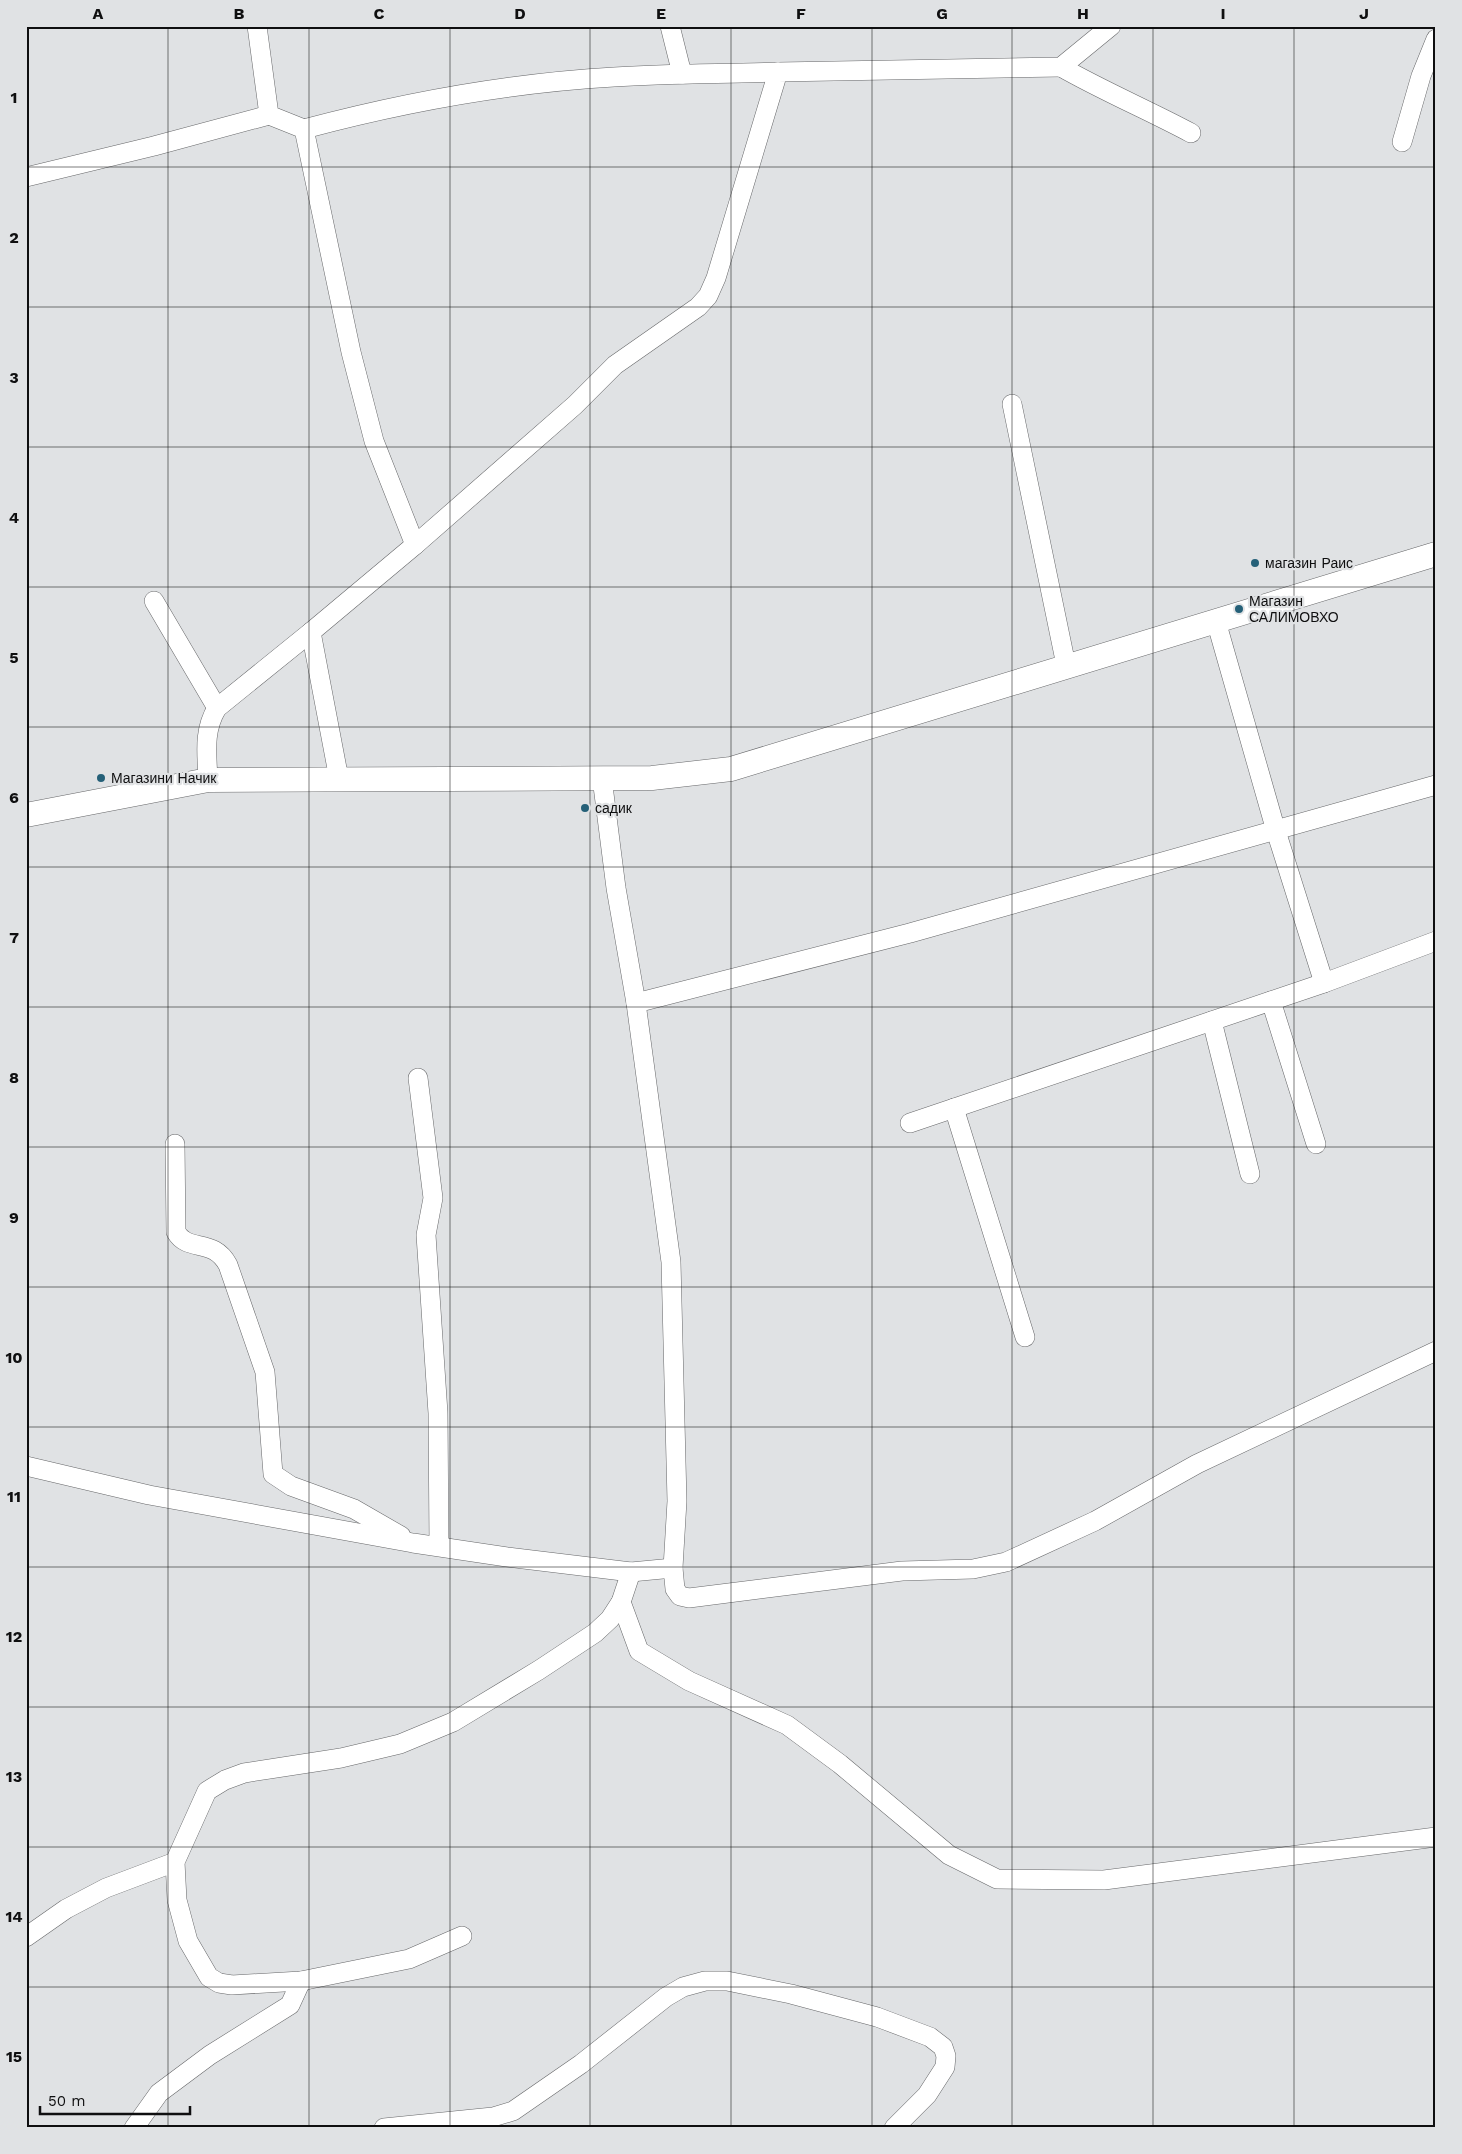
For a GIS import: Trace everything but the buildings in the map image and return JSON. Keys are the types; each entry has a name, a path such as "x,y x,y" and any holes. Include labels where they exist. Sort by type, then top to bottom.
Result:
{"street":[{"path":"257,26 268,115"},
{"path":"670,26 682,74"},
{"path":"1061,67 1111,26"},
{"path":"1402,142 1428,76 1436,39"},
{"path":"26,177 154,146 268,115 304,129 403,104 532,85 613,77 682,74 711,75 1061,67 1099,88 1191,133"},
{"path":"208,780 206,732 209,721 217,708 415,546 575,405 615,365 698,307 708,296 716,278 778,72"},
{"path":"304,129 351,352 374,442 415,546"},
{"path":"1012,404 1066,665"},
{"path":"26,815 208,780 652,778 731,768 1436,554"},
{"path":"154,601 217,708"},
{"path":"1216,621 1276,831 1324,983"},
{"path":"311,632 339,779"},
{"path":"602,778 616,888 636,1003 671,1262 677,1501 673,1568 675,1589 680,1596 689,1598 902,1571 972,1569 1006,1562 1095,1521 1197,1464 1436,1351"},
{"path":"636,1003 910,933 1276,831 1436,784"},
{"path":"910,1123 1324,983 1436,940"},
{"path":"1271,1001 1316,1144"},
{"path":"1212,1021 1250,1174"},
{"path":"418,1078 433,1198 426,1235 438,1413 439,1546"},
{"path":"954,1108 1025,1337"},
{"path":"175,1144 176,1232 187,1242 219,1251 228,1265 265,1372 273,1474 292,1486 354,1509 413,1543"},
{"path":"26,1466 149,1495 413,1543 631,1572 673,1568"},
{"path":"462,1936 409,1958 301,1981 232,1985 219,1983 209,1977 188,1942 177,1900 175,1862 207,1791 225,1780 244,1773 340,1758 400,1744 453,1722 539,1670 595,1633 610,1619 621,1602 631,1572"},
{"path":"621,1602 639,1651 689,1681 787,1725 840,1764 949,1854 997,1879 1104,1880 1436,1837"},
{"path":"26,1937 66,1909 106,1888 175,1862"},
{"path":"134,2128 160,2094 210,2055 290,2005 301,1981"},
{"path":"384,2128 493,2122 532,2099 666,1997 683,1987 705,1981 727,1981 791,1994 877,2017 930,2038 942,2047 946,2056 945,2068 927,2095 894,2128"}],"place":[{"name":"магазин Раис","path":"1255,563"},
{"name":"Магазин САЛИМОВХО","path":"1239,609"},
{"name":"Магазини Начик","path":"101,778"},
{"name":"садик","path":"585,808"}]}
